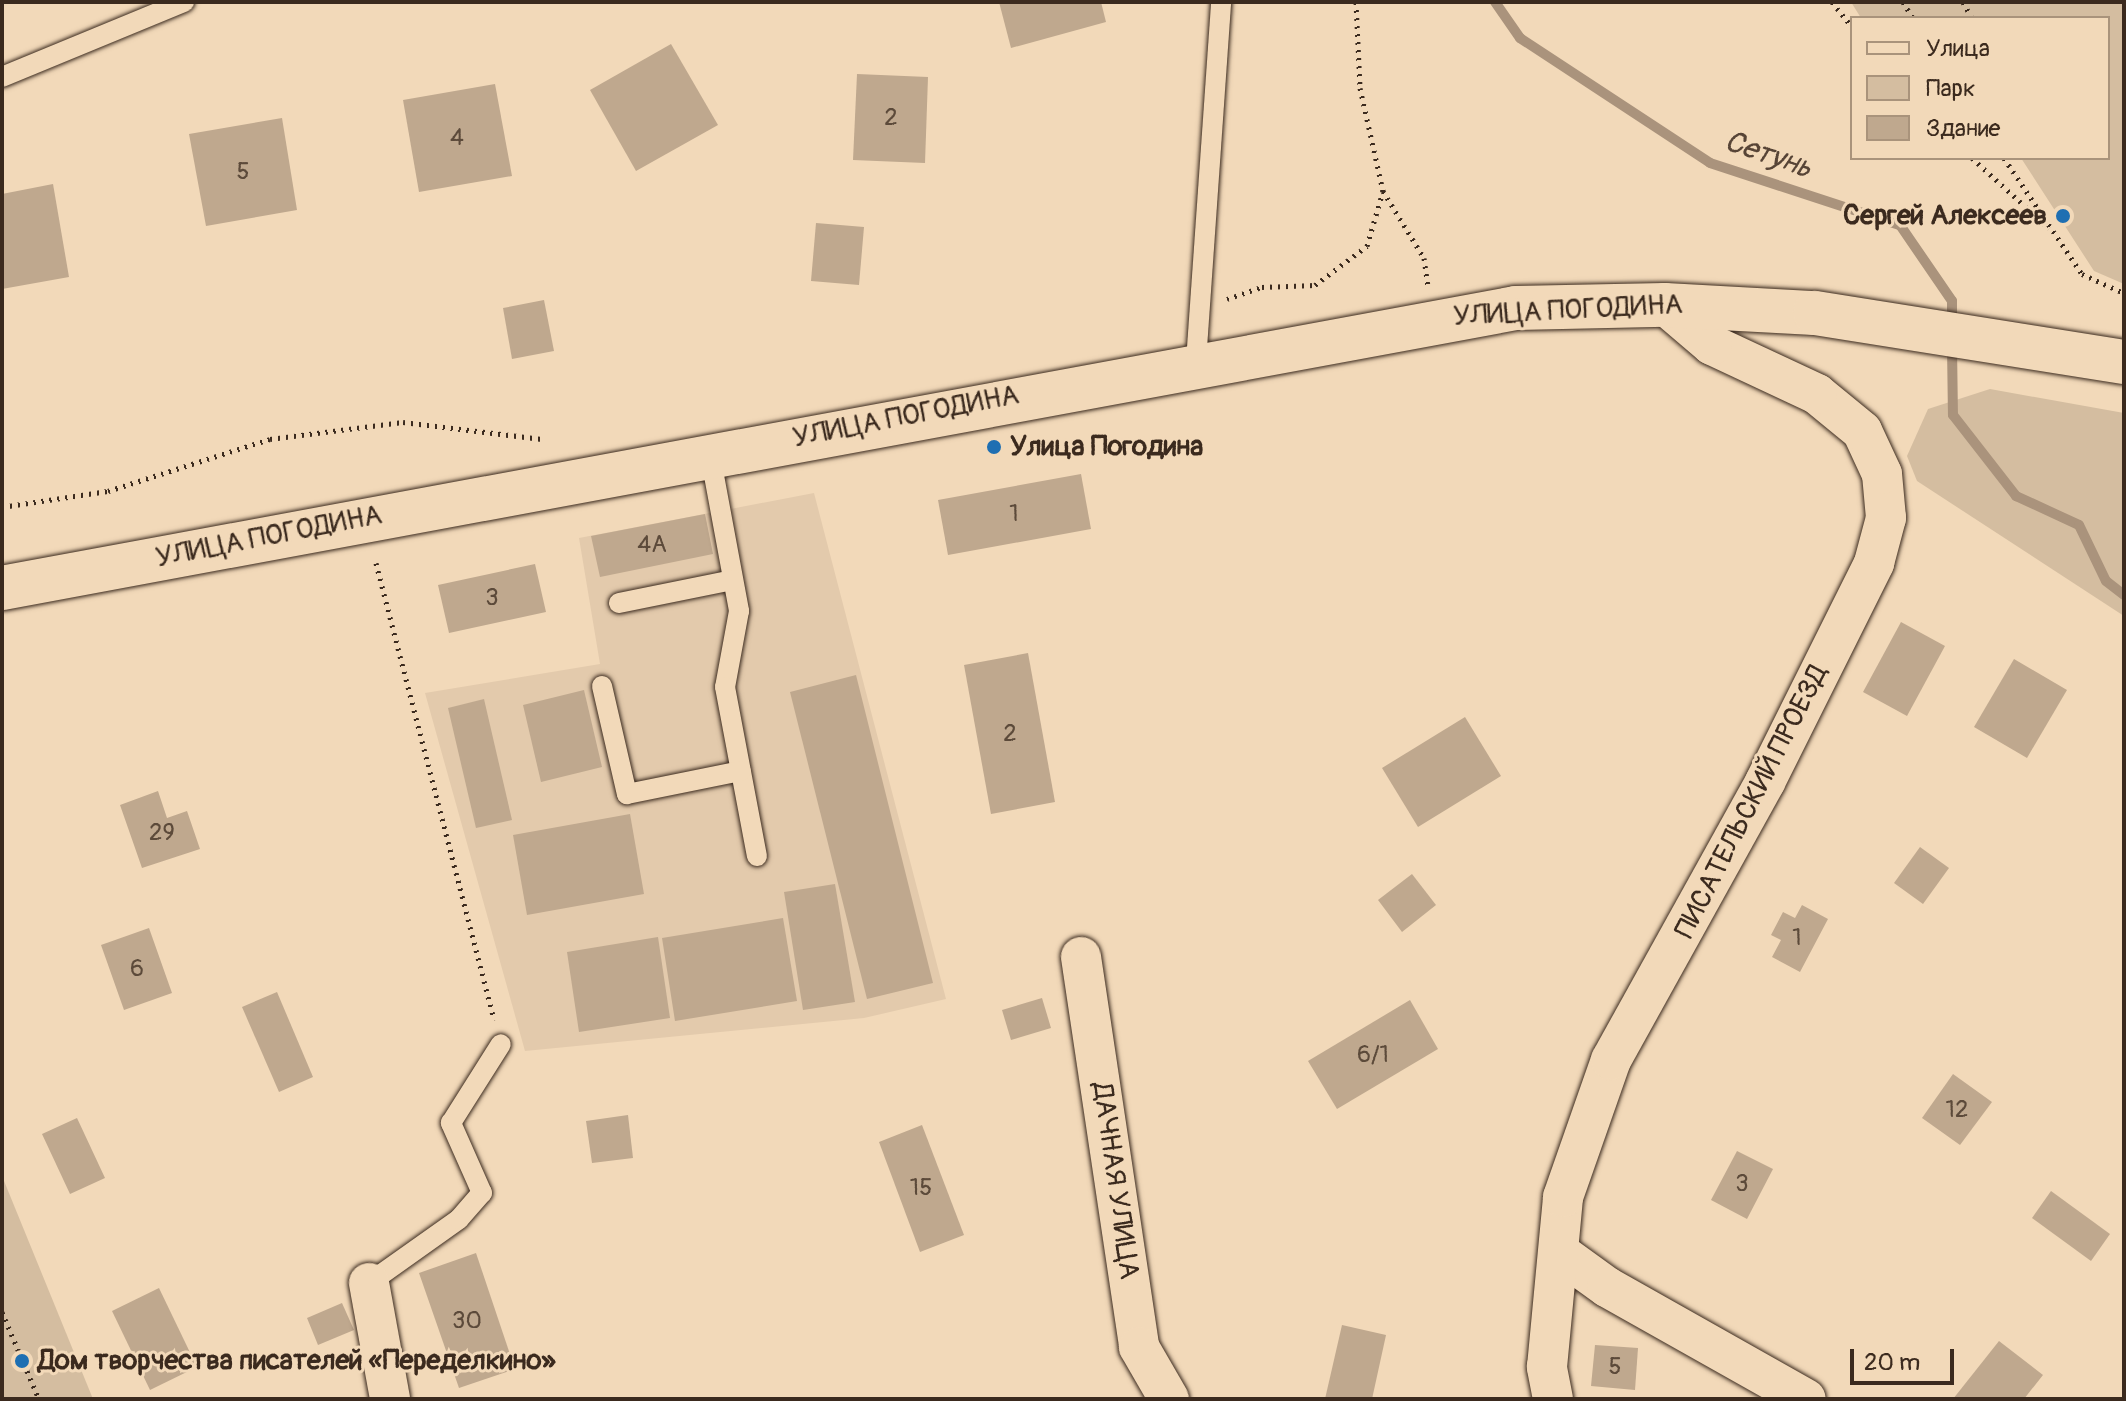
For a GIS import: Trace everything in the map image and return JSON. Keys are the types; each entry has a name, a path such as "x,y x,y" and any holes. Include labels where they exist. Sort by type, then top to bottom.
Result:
{"main road":[{"name":"УЛИЦА ПОГОДИНА","path":"2,588 1196,362 1501,310 1665,305 1815,313 2066,350 2124,362"}],"street":[{"name":"ПИСАТЕЛЬСКИЙ ПРОЕЗД","path":"1553,1399 1547,1367 1563,1197 1611,1060 1765,782 1874,563 1886,518 1882,474 1862,431 1817,394 1712,345 1665,305"},
{"name":"ДАЧНАЯ УЛИЦА","path":"1081,957 1139,1347 1169,1399"},
{"path":"1560,1253 1607,1287 1806,1399"},
{"path":"369,1283 390,1399"}],"lane":[{"path":"2,77 184,2"},
{"path":"1196,362 1221,2"},
{"path":"710,454 739,611 725,687 757,856"},
{"path":"619,603 733,580"},
{"path":"602,686 627,794 741,771"},
{"path":"369,1283 459,1219 482,1193 451,1123 501,1044"}],"path":[{"path":"1356,2 1360,88 1383,191 1424,258 1425,302"},
{"path":"1832,2 1850,24"},
{"path":"1974,160 2056,234"},
{"path":"2005,160 2082,274 2124,293"},
{"path":"1200,308 1262,287 1315,285 1367,246 1383,191"},
{"path":"2,507 108,491 270,439 403,422 542,439"},
{"path":"376,563 501,1044"},
{"path":"2,1312 39,1399"}],"shaded area":[{"path":"814,493 946,999 864,1018 525,1051 425,693 600,664 579,538"}],"green space":[{"path":"1851,2 2124,2 2124,284 2094,271 2022,160 2110,160 2110,16 1860,16"},
{"path":"1990,389 2124,413 2124,616 1917,481 1907,456 1928,409"},
{"path":"2,1176 93,1399 2,1399"}],"building":[{"path":"999,2 1101,2 1106,22 1011,48"},
{"path":"671,44 718,125 636,171 590,90"},
{"path":"857,74 928,77 925,163 853,160"},
{"path":"495,84 512,176 419,192 403,100"},
{"path":"282,118 297,210 206,226 189,134"},
{"path":"53,184 69,277 2,289 2,194"},
{"path":"816,223 864,227 859,285 811,281"},
{"path":"544,300 554,351 512,359 503,308"},
{"path":"1081,474 1091,529 948,555 938,500"},
{"path":"705,514 713,554 600,577 591,536"},
{"path":"535,564 546,612 449,633 438,585"},
{"path":"1901,622 1945,646 1907,716 1863,692"},
{"path":"1028,653 1055,802 991,814 964,665"},
{"path":"2014,659 2067,690 2027,758 1974,727"},
{"path":"856,675 933,983 867,999 790,692"},
{"path":"584,690 602,767 541,782 523,705"},
{"path":"484,699 512,820 476,828 448,708"},
{"path":"1465,717 1501,776 1418,827 1382,768"},
{"path":"158,791 167,818 187,811 200,849 142,868 120,805"},
{"path":"630,814 644,894 527,915 513,835"},
{"path":"1920,847 1949,868 1923,904 1894,883"},
{"path":"1412,874 1436,905 1402,932 1378,900"},
{"path":"835,884 855,1002 803,1010 784,892"},
{"path":"1802,905 1828,919 1800,972 1772,957 1781,940 1771,935 1783,912 1795,918"},
{"path":"783,918 797,1001 675,1021 662,938"},
{"path":"149,928 172,993 124,1010 101,945"},
{"path":"658,937 670,1018 579,1032 567,952"},
{"path":"277,992 313,1077 279,1092 242,1007"},
{"path":"1042,998 1051,1028 1011,1040 1002,1010"},
{"path":"1410,1000 1438,1049 1337,1109 1308,1061"},
{"path":"1953,1074 1992,1102 1960,1145 1922,1118"},
{"path":"628,1115 633,1158 592,1163 586,1121"},
{"path":"77,1118 105,1178 70,1194 42,1134"},
{"path":"922,1125 964,1235 920,1252 879,1142"},
{"path":"1737,1151 1773,1169 1747,1219 1711,1200"},
{"path":"2051,1191 2110,1234 2091,1261 2032,1218"},
{"path":"476,1253 515,1369 459,1388 419,1273"},
{"path":"159,1288 197,1367 150,1390 112,1311"},
{"path":"342,1303 354,1330 318,1345 307,1318"},
{"path":"1342,1325 1386,1335 1372,1399 1325,1399"},
{"path":"1999,1341 2043,1375 2024,1399 1953,1399"},
{"path":"1595,1345 1638,1348 1635,1390 1591,1386"}],"waterway":[{"name":"Сетунь","path":"1495,2 1520,38 1710,163 1900,225 1952,301 1952,322"},
{"name":"Сетунь","path":"1952,346 1953,415 2016,496 2079,525 2106,581 2124,595"}],"place":[{"name":"Сергей Алексеев","path":"2063,216"},
{"name":"Улица Погодина","path":"994,447"},
{"name":"Дом творчества писателей «Переделкино»","path":"22,1361"}]}
